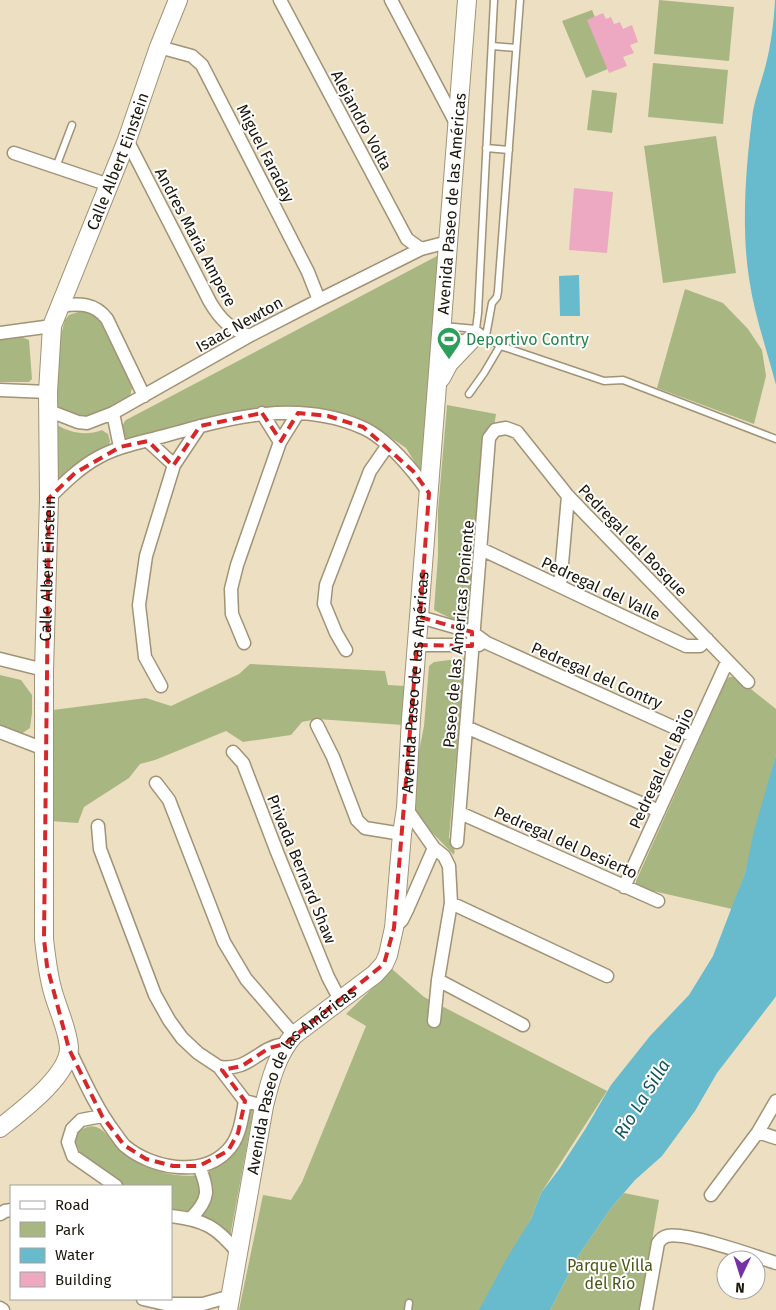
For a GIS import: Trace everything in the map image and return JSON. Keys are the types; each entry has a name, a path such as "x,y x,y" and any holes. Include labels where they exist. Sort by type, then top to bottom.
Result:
{"street":[{"name":"Calle Albert Einstein","path":"69,1049 50,982 44,939 44,670 49,498 47,410 52,326 127,140 159,46 178,0"},
{"name":"Alejandro Volta","path":"280,0 407,239 421,249"},
{"path":"391,0 458,127"},
{"name":"Avenida Paseo de las Américas","path":"229,1303 264,1106 272,1077 289,1039 375,974 384,964 394,928 406,808 467,0"},
{"name":"Miguel Faraday","path":"159,46 192,56 202,65 308,272 319,300"},
{"name":"Andres Maria Ampere","path":"127,140 210,302 225,324 249,336"},
{"path":"14,153 108,185"},
{"name":"Isaac Newton","path":"47,410 78,422 87,423 113,413 249,336 319,300 421,249 448,242"},
{"path":"61,306 89,306 102,313 118,341 144,396"},
{"path":"0,333 52,326"},
{"path":"438,383 449,363 478,335"},
{"path":"0,390 48,392"},
{"path":"113,413 120,448"},
{"path":"49,498 75,473 98,457 120,448 200,426 262,413 298,413 328,416 363,427 388,445 414,471 429,493"},
{"path":"262,413 280,442"},
{"path":"244,643 232,614 231,589 237,565 280,442 298,413"},
{"path":"161,686 145,657 139,605 146,556 174,465 200,426"},
{"name":"Pedregal del Bosque","path":"494,430 506,428 517,432 568,496 748,682"},
{"name":"Paseo de las Americas Poniente","path":"457,842 472,632 481,549 489,438 494,430"},
{"path":"148,440 174,465"},
{"path":"346,650 336,633 324,604 326,585 370,471 388,445"},
{"path":"560,586 568,496"},
{"name":"Pedregal del Valle","path":"481,549 686,646 700,646 707,639"},
{"name":"Pedregal del Contry","path":"420,617 472,632 487,644 693,736"},
{"path":"418,645 472,646 487,644"},
{"path":"0,658 44,670"},
{"name":"Pedregal del Bajío","path":"624,886 727,662"},
{"path":"317,725 334,757 358,820 366,828 402,834"},
{"path":"466,727 659,812"},
{"path":"0,732 44,749"},
{"name":"Privada Bernard Shaw","path":"233,752 243,763 328,977 340,1000"},
{"path":"156,783 169,800 224,942 246,980 289,1039 270,1048 242,1066 231,1068 219,1067"},
{"path":"406,808 434,848 448,861 451,903 438,980 434,1021"},
{"name":"Pedregal del Desierto","path":"460,813 658,901"},
{"path":"98,826 100,849 156,995 169,1020 182,1038 198,1053 219,1067 245,1101 264,1106"},
{"path":"394,928 402,920 407,910 434,848"},
{"path":"451,903 607,976"},
{"path":"438,980 523,1025"},
{"path":"69,1049 102,1116 124,1145 146,1159 172,1166 210,1164 228,1151 238,1133 245,1101"},
{"path":"0,1128 44,1090 63,1065 69,1049"},
{"path":"711,1195 758,1132 776,1101"},
{"path":"102,1116 80,1120 72,1129 68,1142 74,1156 115,1185"},
{"path":"758,1132 776,1138"},
{"path":"191,1218 205,1202 204,1178 199,1166"},
{"path":"172,1216 191,1218 206,1223 228,1241 239,1254"},
{"path":"646,1310 658,1243 667,1236 675,1235 703,1240 776,1263"},
{"path":"148,1300 166,1304 229,1303"}],"lane":[{"path":"478,335 494,0"},
{"path":"478,335 492,303 497,297 498,291 520,0"},
{"path":"492,46 516,48"},
{"path":"56,167 72,126"},
{"path":"486,148 509,150"},
{"path":"442,330 478,335"},
{"path":"442,330 478,335 500,346 604,381 623,380 776,439"},
{"path":"469,394 500,346"}],"highlighted area":[{"path":"262,413 281,441 298,413 328,416 363,427 413,471 429,493 420,617 472,632 472,646 417,645 394,928 384,964 285,1044 269,1048 242,1066 222,1070 245,1101 238,1133 228,1151 199,1166 173,1166 146,1159 124,1145 102,1116 69,1049 47,966 44,939 49,498 75,473 120,447 148,441 173,466 200,426"}],"green space":[{"path":"659,0 734,7 729,61 654,54"},
{"path":"592,10 615,66 586,78 562,21"},
{"path":"653,63 728,70 723,124 648,117"},
{"path":"592,90 617,93 612,133 587,130"},
{"path":"716,136 736,273 663,283 644,146"},
{"path":"437,256 440,258 423,469 419,469 406,448 381,431 352,421 285,411 134,440 126,438 123,424 126,420"},
{"path":"685,289 723,303 748,329 762,350 766,376 754,424 657,388"},
{"path":"78,312 89,312 98,317 132,388 129,400 85,421 59,408 54,393 57,349 65,320 69,315"},
{"path":"16,335 29,340 32,379 29,382 0,382 0,337"},
{"path":"447,405 496,414 494,427 485,434 482,442 468,627 434,610 438,556 438,511"},
{"path":"57,425 79,433 102,430 108,434 110,441 109,446 80,462 58,484 54,482"},
{"path":"465,658 449,838 455,847 454,855 414,814 414,776 424,726 429,666 434,662"},
{"path":"250,664 385,671 388,685 405,686 403,725 317,719 302,722 291,735 243,742 226,731 155,760 140,764 129,778 84,807 78,823 50,821 53,710 146,698 171,706 239,674"},
{"path":"0,675 21,680 32,695 30,728 21,734 0,725"},
{"path":"729,677 736,677 776,709 776,755 745,873 732,909 640,888 636,885 636,881"},
{"path":"392,969 424,997 607,1091 541,1193 531,1219 481,1310 239,1310 263,1195 291,1200 302,1182 366,1026 346,1014"},
{"path":"251,1109 253,1112 230,1237 172,1214 172,1185 122,1185 80,1152 75,1141 78,1132 87,1127 96,1127 104,1131 123,1153 140,1164 174,1175 196,1175 213,1169 234,1154 243,1140 247,1123 247,1112"},
{"name":"Parque Villa del Río","path":"624,1193 659,1200 640,1310 550,1310 578,1256 611,1208"}],"water":[{"path":"775,0 776,385 751,291 745,238 748,152 753,111 769,49"},
{"path":"579,275 580,316 560,316 559,276"},
{"name":"Río La Silla","path":"776,755 776,996 717,1073 695,1111 662,1156 635,1180 611,1208 578,1256 550,1310 479,1310 531,1219 541,1193 586,1128 611,1085 650,1036 689,995 713,956 745,873 754,831"}],"building":[{"path":"603,13 606,19 611,17 614,24 620,22 623,29 632,25 638,42 630,45 634,53 623,57 627,66 609,73 587,20"},
{"path":"574,188 613,192 607,253 569,250"}],"place":[{"name":"Deportivo Contry","path":"449,360"}]}
